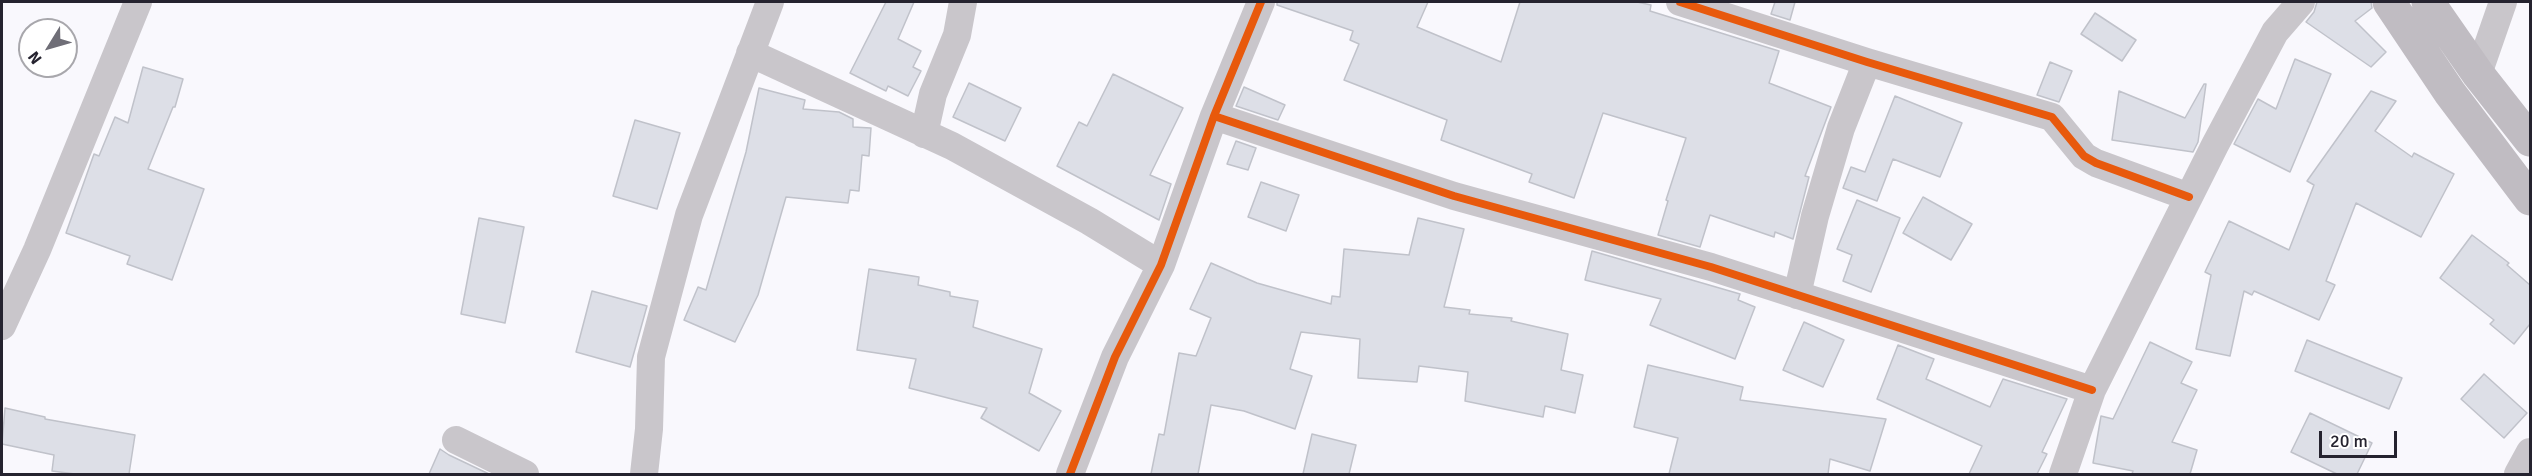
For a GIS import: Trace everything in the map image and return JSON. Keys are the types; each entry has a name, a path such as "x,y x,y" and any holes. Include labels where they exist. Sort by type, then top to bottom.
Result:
{"main road":[{"path":"2389,2 2450,93 2530,199"},
{"path":"2428,2 2478,74 2530,140"}],"street":[{"path":"2,326 38,250 138,2"},
{"path":"644,474 649,429 651,357 689,215 770,2"},
{"path":"924,134 933,94 957,35 963,2"},
{"path":"1070,474 1115,357 1161,265 1214,116 1261,2"},
{"path":"1680,2 1867,62 2052,117 2063,127 2084,156 2096,163 2189,197"},
{"path":"2063,474 2092,390 2189,197 2275,32 2301,2"},
{"path":"2478,74 2504,2"},
{"path":"750,53 952,146 1089,221 1161,265"},
{"path":"1797,295 1815,216 1841,128 1867,62"},
{"path":"1214,116 1454,196 1710,267 2092,390"},
{"path":"456,440 525,474"},
{"path":"2518,474 2530,452"}],"building":[{"path":"886,2 914,2 898,39 921,51 913,67 921,71 908,96 888,86 886,91 850,73"},
{"path":"1277,2 1428,2 1417,27 1501,62 1520,2 1637,2 1651,5 1650,11 1779,51 1769,83 1831,107 1805,176 1809,177 1793,239 1775,232 1774,237 1710,215 1700,247 1658,235 1668,201 1666,200 1686,138 1603,113 1574,198 1529,182 1532,174 1441,140 1447,120 1344,80 1359,44 1350,40 1353,31 1277,5"},
{"path":"1775,2 1795,2 1790,20 1771,14"},
{"path":"2317,2 2371,2 2372,8 2355,21 2386,52 2371,67 2306,22 2314,12"},
{"path":"2095,13 2136,40 2122,61 2081,34"},
{"path":"2295,59 2331,74 2290,172 2234,144 2258,99 2276,109"},
{"path":"2050,62 2072,71 2059,102 2037,95"},
{"path":"143,67 183,79 175,107 173,107 148,169 204,189 172,280 127,264 130,256 66,233 94,154 99,156 115,117 128,123"},
{"path":"1113,74 1183,108 1150,175 1171,184 1159,220 1057,166 1079,122 1087,126"},
{"path":"969,83 1021,108 1005,141 953,117"},
{"path":"2206,84 2198,142 2193,152 2112,140 2119,91 2185,118"},
{"path":"1244,87 1285,105 1278,120 1236,106"},
{"path":"759,88 805,100 803,109 839,112 853,119 853,127 871,128 869,156 862,155 859,191 850,190 848,203 786,197 758,295 735,342 684,320 698,287 706,290 746,152"},
{"path":"2371,91 2396,101 2375,131 2412,157 2414,153 2454,174 2421,237 2356,203 2326,281 2335,285 2319,320 2254,291 2252,295 2244,291 2230,356 2196,349 2211,275 2205,272 2229,221 2289,250 2314,185 2307,181"},
{"path":"1895,96 1962,123 1940,177 1893,159 1877,201 1843,188 1851,167 1865,172"},
{"path":"635,120 680,133 657,209 613,196"},
{"path":"1236,141 1256,148 1248,170 1227,164"},
{"path":"1261,182 1299,195 1286,231 1248,217"},
{"path":"1923,197 1972,224 1951,260 1903,233"},
{"path":"1857,200 1900,218 1871,292 1843,281 1852,255 1837,249"},
{"path":"479,218 524,227 505,323 461,314"},
{"path":"1418,218 1464,229 1444,307 1470,310 1469,314 1512,318 1511,321 1568,334 1561,370 1583,375 1575,413 1545,406 1543,417 1465,401 1468,372 1419,366 1417,382 1358,378 1360,339 1301,332 1290,369 1312,376 1295,429 1244,411 1211,405 1198,474 1151,474 1159,434 1164,435 1179,353 1196,356 1211,318 1190,309 1211,263 1257,283 1331,304 1332,296 1340,297 1344,249 1409,255"},
{"path":"2472,235 2509,263 2507,265 2530,285 2530,324 2514,344 2490,324 2494,320 2440,278"},
{"path":"1592,251 1740,294 1738,300 1755,307 1735,359 1650,325 1661,299 1585,280"},
{"path":"869,269 919,277 918,285 950,292 950,296 978,301 973,327 1042,349 1029,393 1061,411 1039,451 981,418 987,408 909,388 916,359 857,350"},
{"path":"592,291 647,306 630,367 576,352"},
{"path":"1804,322 1844,340 1823,387 1783,370"},
{"path":"2307,340 2402,378 2389,409 2295,371"},
{"path":"2150,342 2192,362 2181,383 2197,390 2172,442 2197,450 2190,474 2132,474 2133,471 2093,463 2101,416 2113,419"},
{"path":"1898,345 1934,359 1926,379 1990,407 2003,379 2067,399 2042,452 2047,454 2037,474 1969,474 1982,446 1877,399"},
{"path":"1648,365 1743,387 1740,400 1886,419 1870,471 1830,459 1828,474 1669,474 1678,438 1634,427"},
{"path":"2484,374 2527,413 2504,438 2461,399"},
{"path":"5,408 45,417 45,419 135,435 129,474 75,474 52,471 54,455 2,444"},
{"path":"2310,413 2372,443 2357,474 2337,474 2291,452"},
{"path":"1312,434 1356,445 1349,474 1303,474"},
{"path":"440,449 449,455 489,474 429,474"}],"cycle path":[{"path":"1070,474 1115,357 1161,265 1214,116 1261,2"},
{"path":"1680,2 1867,62 2052,117 2084,156 2096,163 2189,197"},
{"path":"1214,116 1454,196 1711,267 2092,390"}]}
